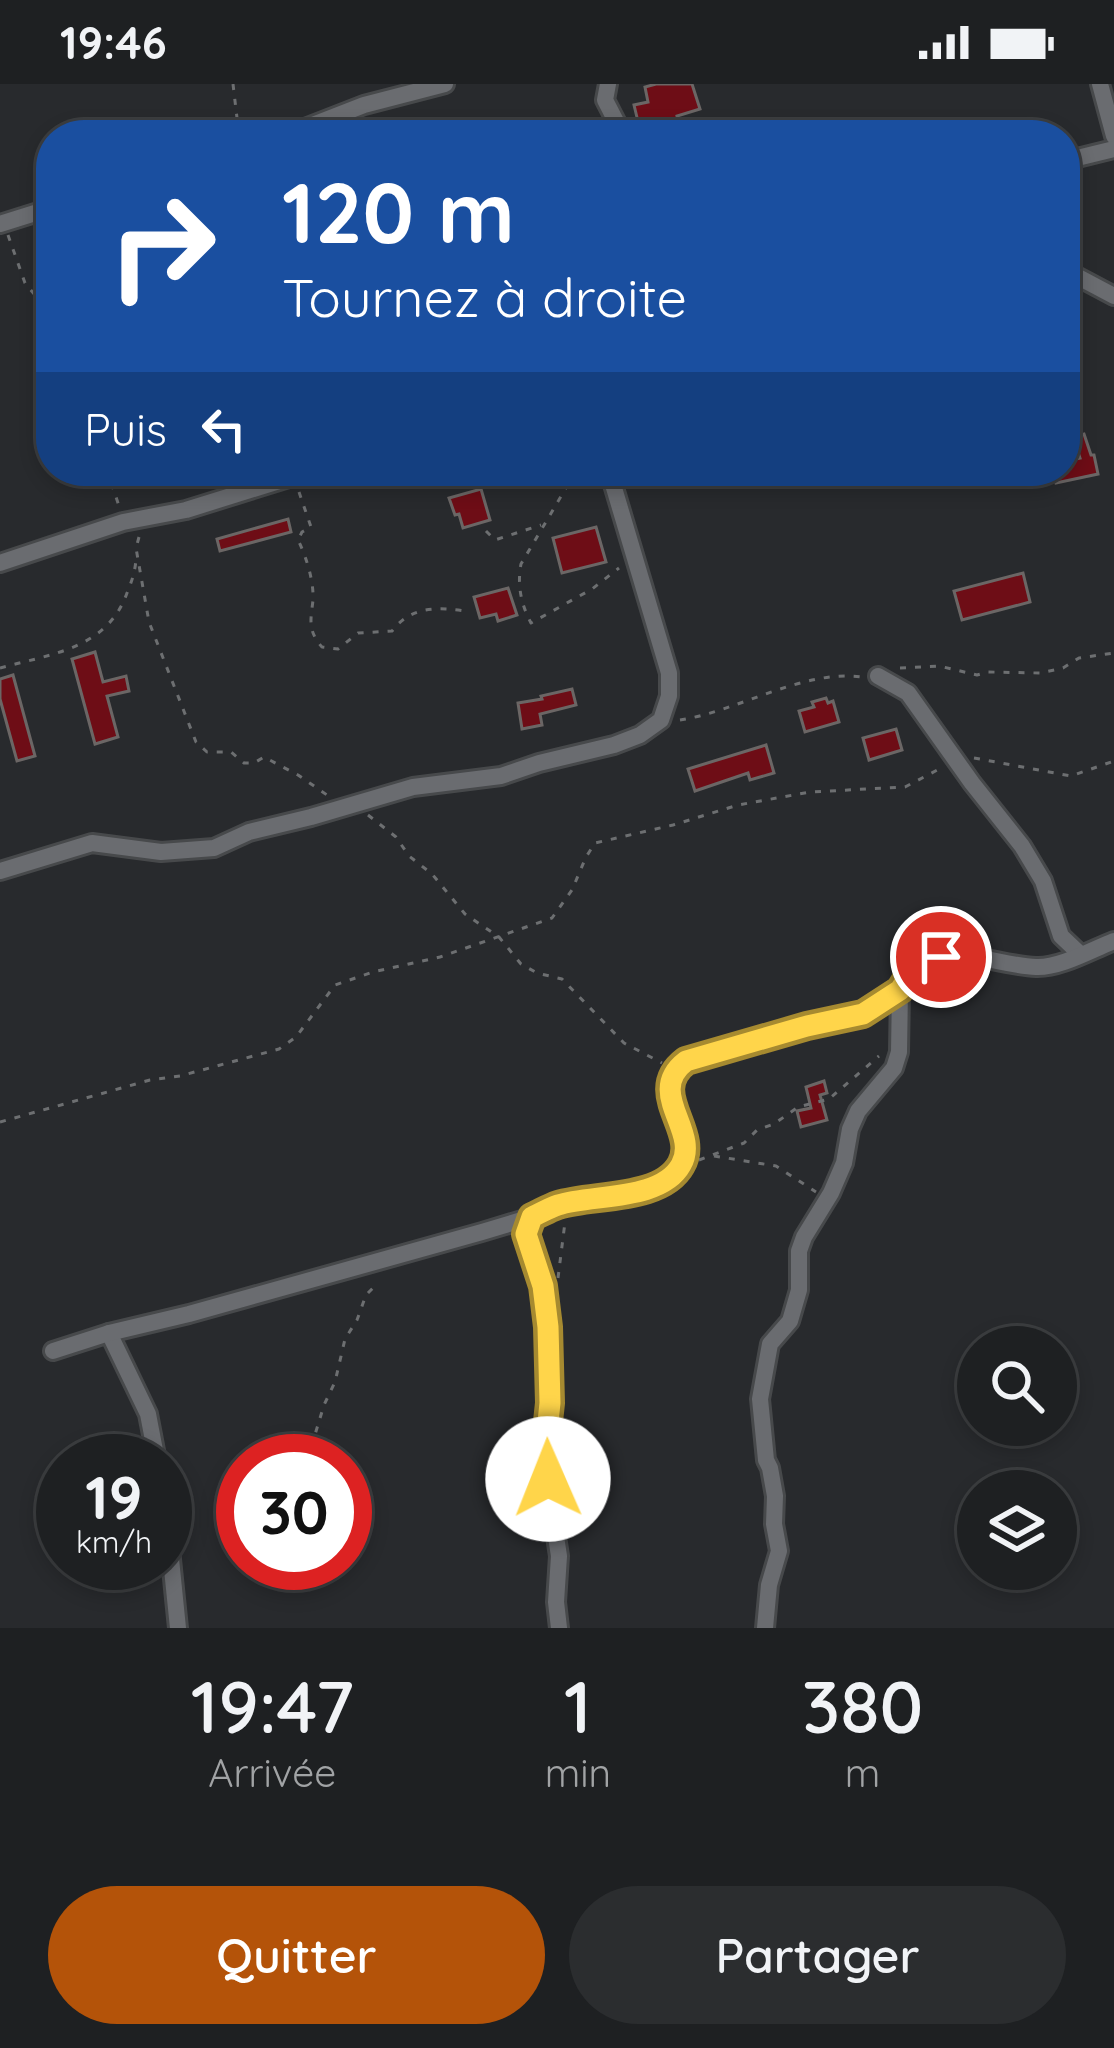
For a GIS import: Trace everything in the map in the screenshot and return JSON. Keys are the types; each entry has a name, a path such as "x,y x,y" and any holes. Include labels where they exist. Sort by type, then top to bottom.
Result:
{"street":[{"path":"326,120 445,84"},
{"path":"608,84 605,100 615,120"},
{"path":"1100,84 1114,136"},
{"path":"1080,157 1114,149"},
{"path":"3,223 36,213"},
{"path":"1080,278 1114,296"},
{"path":"0,563 123,522 187,510 263,486"},
{"path":"0,871 92,843 160,852 214,848 249,832 413,787 501,776 653,728 665,713 669,674 613,486"},
{"path":"878,676 908,693 1022,845 1043,881 1061,936 1080,954"},
{"path":"53,1351 532,1217 558,1205 652,1187 667,1181 685,1160 669,1090 675,1069 686,1061 863,1014 900,990 925,963 941,957 1037,967 1114,941"},
{"path":"765,1628 779,1551 760,1399 770,1344 790,1321 799,1251 844,1163 858,1111 894,1068 900,990"},
{"path":"532,1217 526,1234 546,1307 550,1403 544,1459 559,1556 559,1628"},
{"path":"109,1333 148,1414 152,1434"},
{"path":"174,1590 178,1628"}],"path":[{"path":"233,84 237,120"},
{"path":"3,223 16,264 36,296"},
{"path":"112,486 123,522"},
{"path":"295,486 311,527 298,540 312,591 308,613 312,635 322,647 338,649 358,633 392,631 407,617 433,607 465,610"},
{"path":"567,486 521,564 518,579 531,623 592,589 634,556"},
{"path":"486,531 495,540 543,525"},
{"path":"0,668 55,654 104,632 127,595 136,548"},
{"path":"0,1122 279,1049 306,1024 335,985 440,957 552,918 596,843 738,805 810,792 905,787 956,759 969,757 1071,776 1114,761"},
{"path":"685,1160 714,1156 744,1143 757,1130 798,1107 829,1099 898,1039"},
{"path":"714,1156 776,1166 814,1189 822,1204"},
{"path":"546,1307 559,1274 560,1246 571,1203"},
{"path":"315,1434 345,1339 374,1288 380,1260"}],"building":[{"path":"692,84 700,109 677,116 678,120 638,120 634,105 648,102 645,87"},
{"path":"1084,434 1094,455 1098,474 1080,478 1080,435"},
{"path":"481,489 490,520 463,528 449,498"},
{"path":"288,519 291,532 220,551 217,539"},
{"path":"596,527 606,562 562,573 553,538"},
{"path":"1023,573 1030,602 962,620 954,591"},
{"path":"508,588 517,615 498,621 496,614 480,618 474,597"},
{"path":"95,652 103,682 126,676 129,691 107,696 118,737 95,744 72,659"},
{"path":"13,675 35,756 17,761 0,699 0,679"},
{"path":"572,689 576,705 540,714 542,725 522,729 518,703"},
{"path":"826,698 828,703 833,701 839,722 805,732 799,711"},
{"path":"896,729 902,750 869,760 863,738"},
{"path":"766,745 774,773 750,780 748,773 695,791 688,769"},
{"path":"824,1081 827,1093 820,1095 827,1120 801,1127 797,1111 811,1108 806,1087"}],"route":[{"path":"548,1479 544,1459 550,1403 548,1327 543,1286 526,1234 532,1217 558,1205 652,1187 676,1173 685,1160 685,1145 669,1090 675,1069 686,1061 863,1014 900,990 925,963 941,957"}]}
